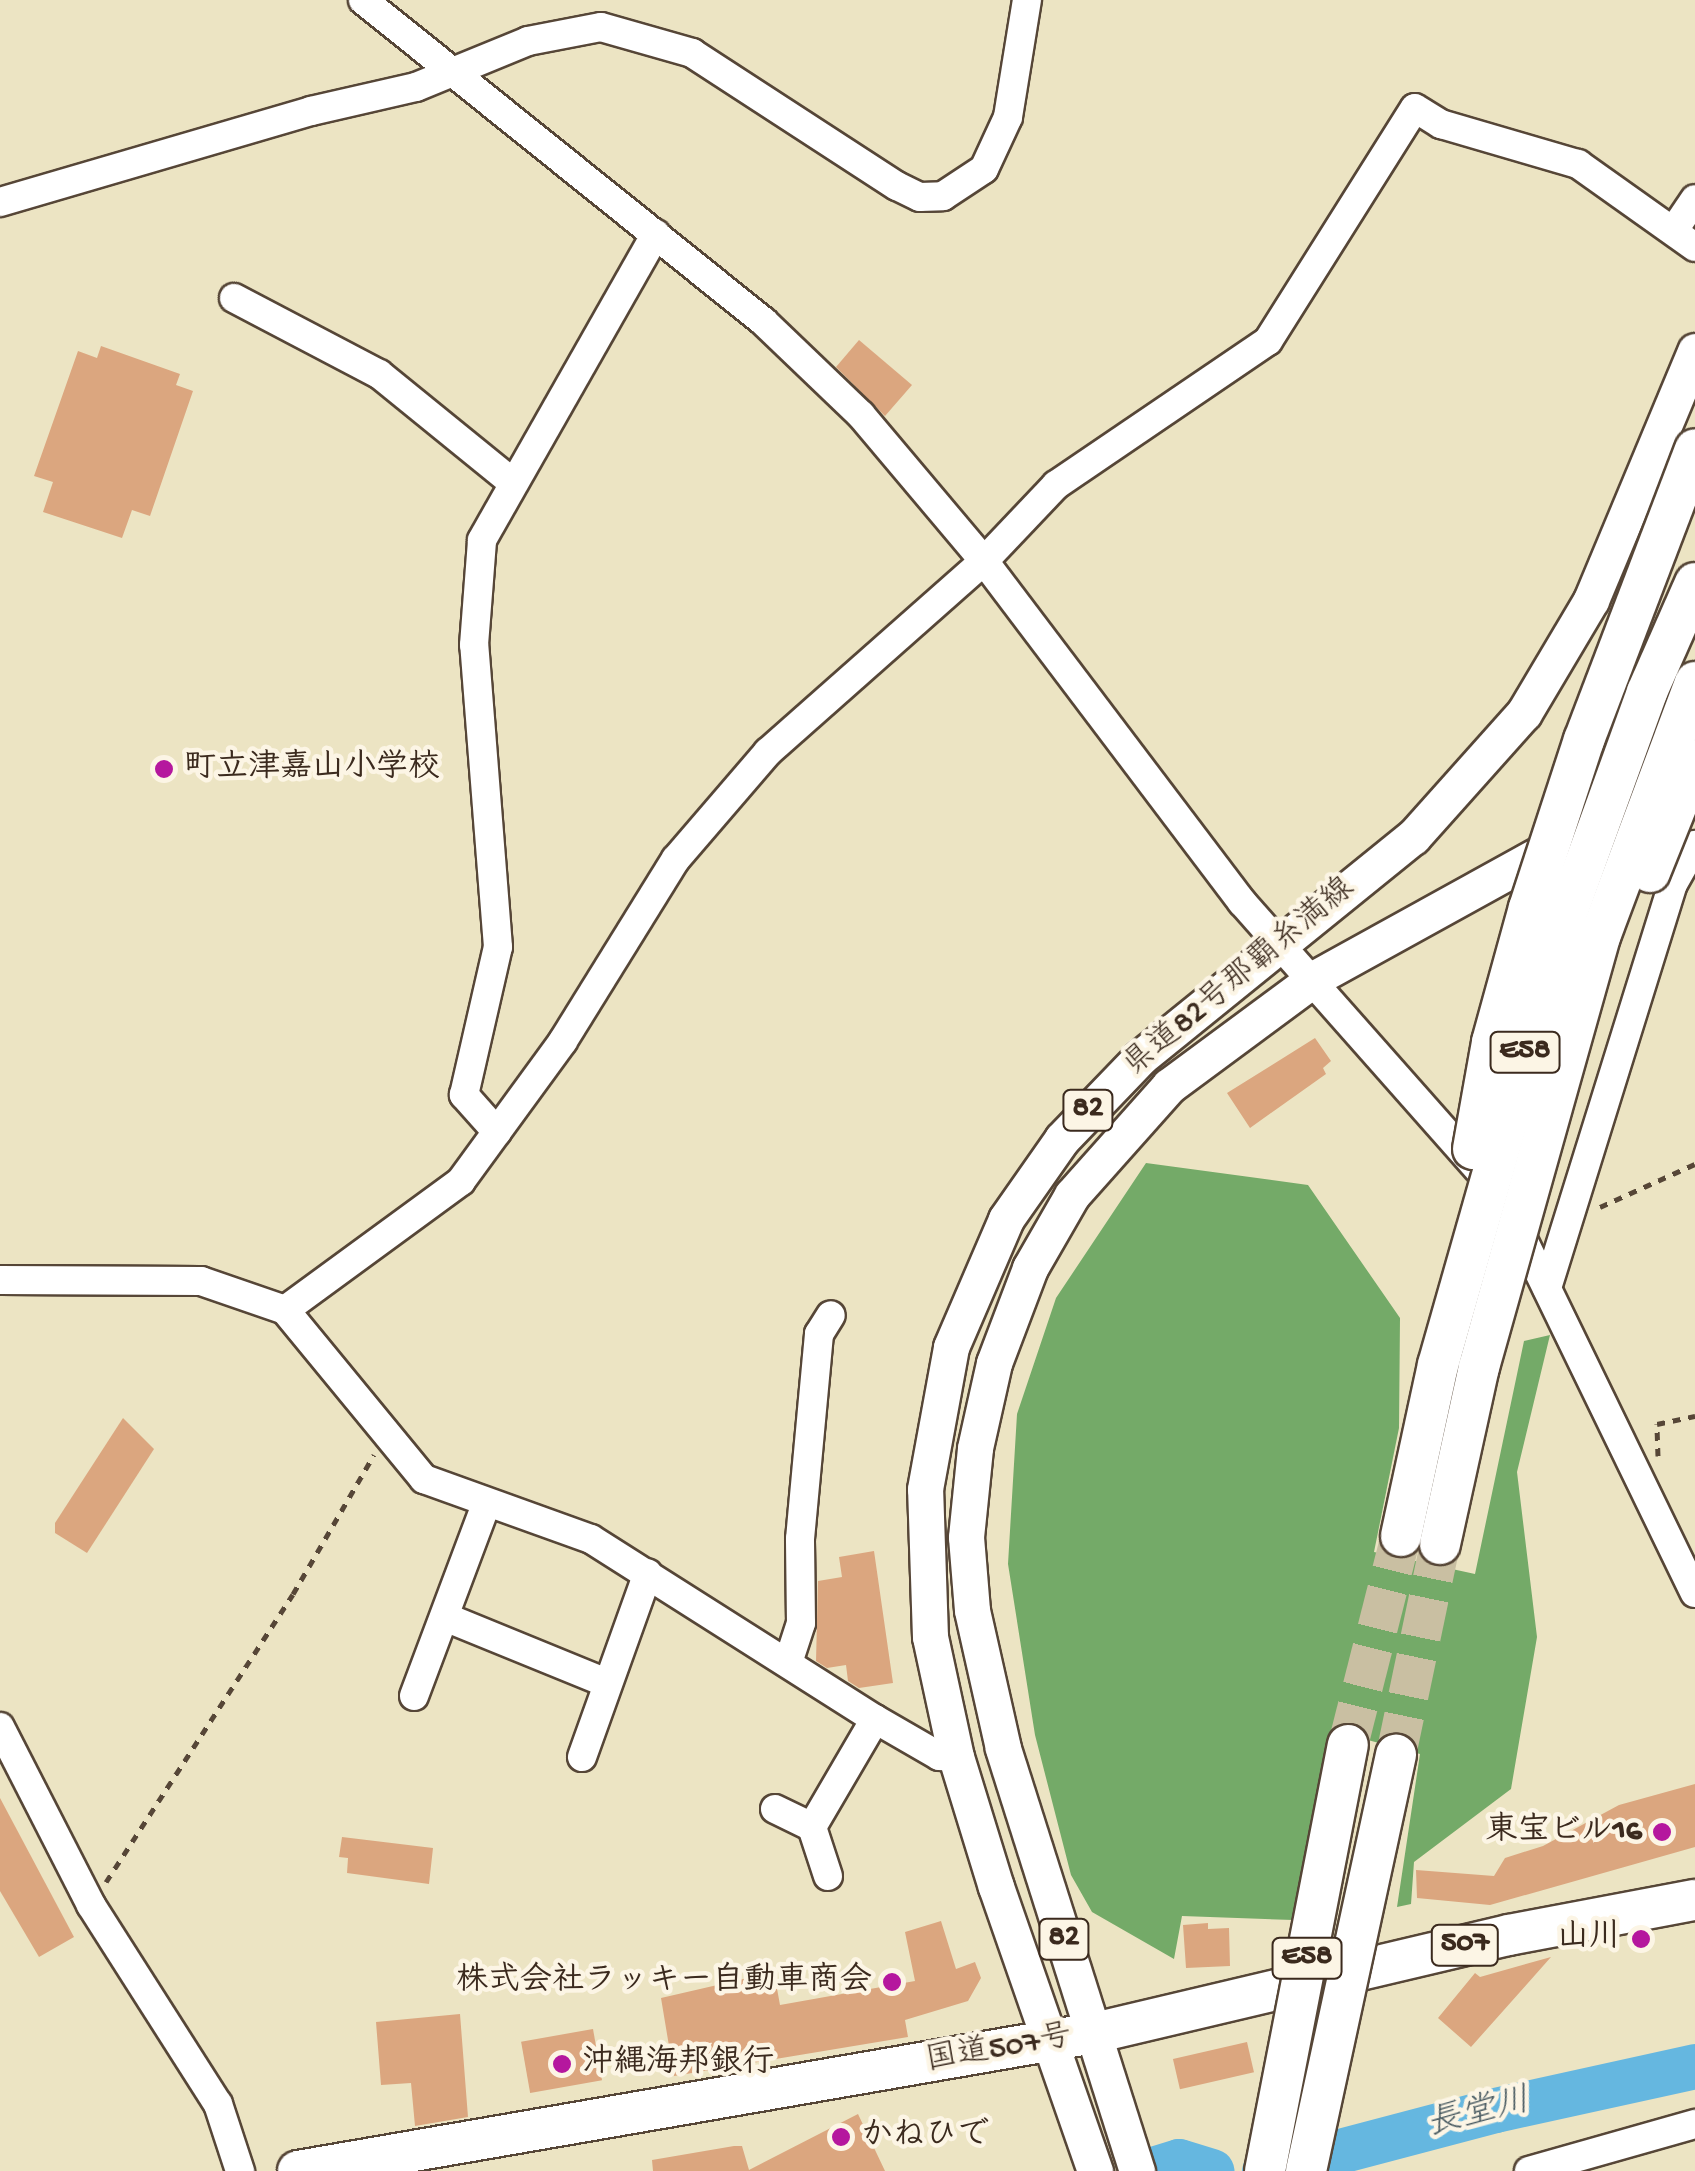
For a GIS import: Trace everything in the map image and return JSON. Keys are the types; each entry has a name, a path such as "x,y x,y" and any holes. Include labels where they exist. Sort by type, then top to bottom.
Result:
{"highway":[{"path":"1438,1365 1492,1042 1529,908 1584,740 1695,450"},
{"name":"E58","path":"1695,583 1646,692 1566,916 1438,1365 1420,1540 1479,1367 1601,934 1695,682"},
{"path":"1479,1367 1695,758"},
{"name":"E58","path":"1266,2171 1348,1744"},
{"name":"E58","path":"1306,2171 1396,1756"},
{"name":"国道507号","path":"298,2171 418,2163 1094,2033 1687,1898"}],"main road":[{"name":"県道82号那覇糸満線","path":"1092,2158 956,1757 930,1637 923,1542 938,1390 968,1295 1006,1219 1062,1138 1141,1057 1412,837 1524,714 1591,600 1695,352"},
{"name":"県道82号那覇糸満線","path":"1137,2171 986,1680 966,1537 975,1448 994,1364 1030,1268 1072,1195 1169,1086 1315,978 1613,814 1695,758"}],"street":[{"path":"363,0 764,322 860,415 984,561 1242,902 1315,978 1504,1200 1695,1593"},
{"path":"0,202 311,111 416,87 528,41 600,27 692,53 897,186 920,196 944,196 966,188 984,169 1008,117 1027,0"},
{"path":"285,1310 462,1181 699,832 768,752 984,561 1056,485 1268,341 1414,108 1440,124 1578,164 1684,239 1695,199"},
{"path":"498,1132 464,1095 498,946 474,645 482,540 656,234"},
{"path":"234,298 379,374 512,482"},
{"path":"1547,1288 1673,884 1695,845"},
{"path":"0,1280 201,1281 285,1310 384,1438 424,1479 591,1539 875,1719 940,1756 956,1757"},
{"path":"788,1663 801,1623 800,1538 820,1334 831,1315"},
{"path":"414,1696 486,1502"},
{"path":"582,1757 648,1572"},
{"path":"445,1617 608,1684"},
{"path":"812,1827 875,1719"},
{"path":"0,1726 91,1905 218,2104 240,2171"},
{"path":"775,1809 812,1827 828,1876"},
{"path":"1529,2171 1695,2124"}],"path":[{"path":"1572,1207 1612,1205 1695,1164"},
{"path":"1647,1495 1660,1490 1656,1424 1695,1416"},
{"path":"91,1905 293,1594 384,1438"}],"green space":[{"path":"1146,1163 1308,1185 1400,1318 1399,1428 1374,1552 1475,1574 1524,1341 1550,1335 1517,1472 1537,1637 1511,1789 1414,1862 1411,1904 1397,1907 1420,1754 1338,1732 1293,1920 1182,1916 1174,1959 1092,1912 1071,1875 1035,1735 1008,1564 1017,1414 1056,1298"}],"building":[{"path":"859,340 912,385 885,416 836,367"},
{"path":"101,346 180,374 176,385 193,391 150,516 132,510 122,538 43,512 53,482 34,476 78,351 97,358"},
{"path":"1315,1038 1331,1061 1323,1068 1326,1074 1250,1128 1227,1093"},
{"path":"123,1418 154,1449 87,1553 55,1533 55,1523"},
{"path":"874,1551 893,1683 859,1688 848,1681 846,1665 827,1668 816,1661 818,1581 842,1577 839,1557"},
{"path":"1695,1784 1695,1847 1490,1905 1417,1898 1416,1870 1494,1876 1505,1858 1543,1846 1619,1805"},
{"path":"0,1798 74,1937 39,1957 0,1891"},
{"path":"342,1837 433,1848 429,1884 347,1873 348,1858 339,1857"},
{"path":"941,1921 956,1969 975,1962 981,1978 968,2001 905,2020 908,2037 674,2076 661,1998 774,1972 780,2005 915,1981 905,1932"},
{"path":"1208,1923 1208,1929 1229,1928 1230,1966 1186,1968 1183,1925"},
{"path":"1551,1957 1471,2047 1438,2018 1475,1973 1480,1977"},
{"path":"460,2014 468,2117 415,2126 411,2083 381,2085 376,2022"},
{"name":"沖縄海邦銀行","path":"593,2029 602,2080 530,2093 521,2042"},
{"path":"1247,2042 1254,2072 1180,2089 1173,2059"},
{"name":"かねひで","path":"858,2114 885,2171 653,2171 652,2160 734,2146 742,2146 749,2170"}],"waterway":[{"name":"長堂川","path":"1264,2171 1495,2110 1695,2066"},
{"name":"長堂川","path":"1146,2171 1179,2161 1211,2171"}],"tunnel":[{"path":"1348,1745 1401,1536"},
{"path":"1396,1755 1440,1544"}],"place":[{"name":"町立津嘉山小学校","path":"164,769"},
{"name":"東宝ビル16","path":"1662,1832"},
{"name":"山川","path":"1641,1939"},
{"name":"株式会社ラッキー自動車商会","path":"892,1982"},
{"name":"沖縄海邦銀行","path":"562,2064"},
{"name":"かねひで","path":"841,2137"}]}
